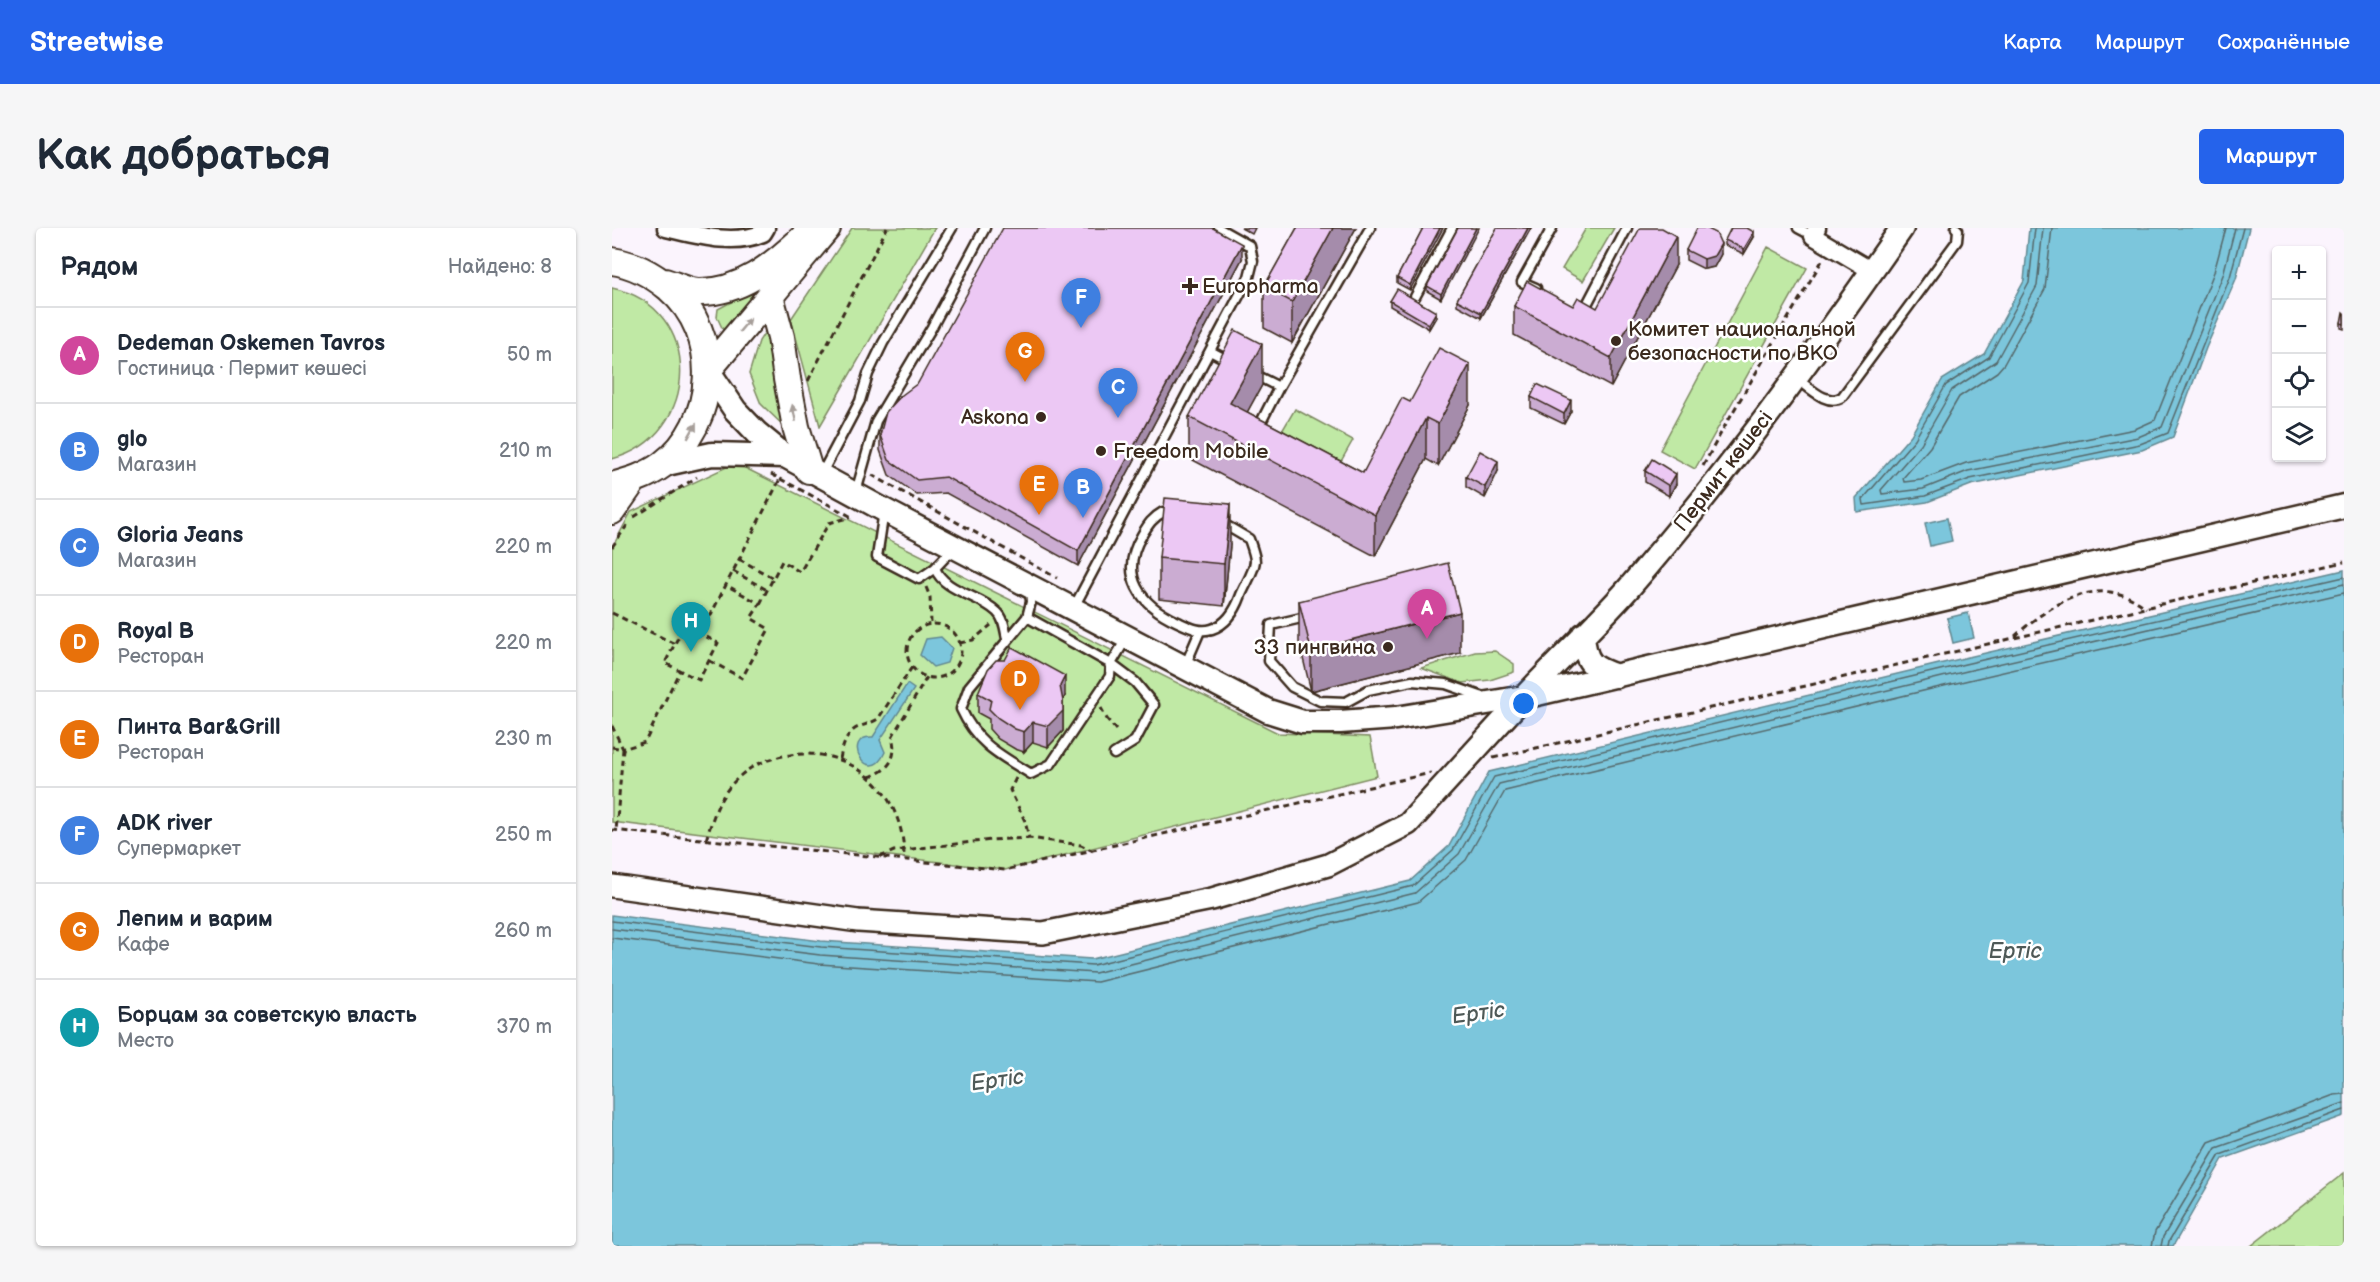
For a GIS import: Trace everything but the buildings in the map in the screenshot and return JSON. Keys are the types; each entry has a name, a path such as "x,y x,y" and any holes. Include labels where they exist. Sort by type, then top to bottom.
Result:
{"main road":[{"path":"613,261 695,292 727,289 751,279 790,250 814,228"},
{"path":"708,370 826,228"},
{"name":"Пермит көшесі","path":"1524,697 1634,581 1730,465 1796,378 1902,228"},
{"path":"659,280 675,294 694,320 705,349 708,370 704,402 692,433 679,450 662,465"},
{"path":"770,296 782,337 786,379 796,427 814,473"},
{"path":"708,370 735,410 757,433 785,456 864,505 1029,586 1077,600 1128,636 1185,667 1268,711 1303,722 1396,718 1524,697 2344,506"},
{"path":"612,511 622,483 662,465 712,454 785,456"},
{"path":"1583,635 1586,655 1597,670 1617,675"}],"street":[{"path":"666,228 700,236 736,240 748,240 763,233 766,228"},
{"path":"1810,231 1872,271"},
{"path":"612,886 858,921 1043,933 1212,899 1328,865 1408,824 1524,697"}],"lane":[{"path":"814,473 860,401 868,374 883,343 952,228"},
{"path":"955,548 919,579 877,557 864,505 862,470 876,422 932,327 986,228"},
{"path":"1077,600 1249,278 1253,261 1250,246 1218,228"},
{"path":"1250,443 1279,387 1370,228"},
{"path":"1415,297 1452,228"},
{"path":"1542,292 1522,282 1552,228"},
{"path":"1573,307 1583,312 1626,228"},
{"path":"1796,378 1827,400 1834,401 1842,397 1957,241 1959,236 1956,228"},
{"path":"1210,351 1239,367"},
{"path":"1249,372 1279,387"},
{"path":"1163,513 1194,514 1227,526 1249,539 1255,561 1236,610 1221,625 1211,630 1200,631 1162,615 1143,599 1136,588 1132,567 1133,550 1154,517 1163,513"},
{"path":"935,567 944,581 997,612 1001,617 1007,639"},
{"path":"1029,586 1031,602 1027,617 969,687 961,709 970,729 994,751 1031,774 1051,764 1110,676 1111,664 1128,636"},
{"path":"1315,615 1271,625 1269,661 1292,687 1320,701 1346,702 1368,690 1412,681 1446,684 1497,702"},
{"path":"1027,617 1111,664 1135,682 1154,705 1135,741 1114,754"},
{"path":"1185,667 1200,631"}],"path":[{"path":"806,388 886,228"},
{"path":"1700,472 1826,254"},
{"path":"763,469 780,479 864,505"},
{"path":"862,470 1077,600"},
{"path":"612,547 633,517 705,473"},
{"path":"709,661 742,678 768,629 750,618 782,561 800,572 829,523 864,505 877,478"},
{"path":"701,634 780,479"},
{"path":"739,559 773,578"},
{"path":"733,571 767,590"},
{"path":"924,583 930,597 931,623"},
{"path":"726,585 760,603"},
{"path":"2014,638 2034,618 2065,599 2091,592 2120,593 2146,608"},
{"path":"612,613 675,644"},
{"path":"960,643 973,640 1001,617"},
{"path":"931,623 945,625 956,634 962,647 960,662 951,673 938,678 927,677 912,667 907,654 909,640 917,629 931,623"},
{"path":"684,626 718,643 699,680 665,663 675,644 684,626"},
{"path":"840,759 848,736 857,727 869,725 878,719 912,667"},
{"path":"612,747 623,748 645,742 680,670"},
{"path":"869,777 886,770 892,761 895,751 892,737 927,677"},
{"path":"1094,700 1116,730"},
{"path":"612,726 623,748 616,831 612,830"},
{"path":"706,840 717,804 741,775 773,757 810,752 846,761 877,783 897,814 904,860"},
{"path":"1021,768 1010,790 1025,821 1029,838"},
{"path":"878,857 904,850 1029,838 1081,845 1094,851"}],"green space":[{"path":"852,228 935,228 820,426 791,319"},
{"path":"1586,228 1614,228 1583,281 1562,269"},
{"path":"1768,247 1807,268 1695,469 1660,450"},
{"path":"801,256 724,332 717,317 718,309 746,294"},
{"path":"612,288 642,300 664,320 677,344 681,372 676,400 663,425 642,446 612,459"},
{"path":"772,321 789,431 761,404 749,374 759,341"},
{"path":"1295,409 1353,440 1336,470 1278,438"},
{"path":"735,463 1278,733 1370,737 1377,776 1005,870 612,822 612,548 631,512"},
{"path":"1495,651 1514,664 1514,672 1490,680 1462,683 1421,668 1475,652"},
{"path":"2344,1173 2344,1246 2251,1246"}],"water":[{"path":"2029,228 2249,228 2236,279 2206,348 2173,437 2142,450 1971,485 1927,502 1857,512 1856,498 1911,435 1942,380 1984,354 2024,281"},
{"path":"1947,518 1952,541 1930,546 1925,523"},
{"name":"Ертіс","path":"2344,570 2344,1116 2223,1159 2173,1246 612,1246 612,915 821,941 1092,959 1410,881 1449,846 1489,772"},
{"path":"1968,613 1974,638 1953,643 1947,618"},
{"path":"941,637 952,648 947,663 933,667 920,655 926,639"},
{"path":"907,684 914,689 880,740 885,752 878,762 872,765 865,763 860,758 858,744 863,739 873,737"}],"place":[{"name":"Europharma","path":"1190,286"},
{"name":"ADK river","path":"1081,328"},
{"name":"Комитет национальной безопасности по ВКО","path":"1616,341"},
{"name":"Лепим и варим","path":"1025,382"},
{"name":"Askona","path":"1041,417"},
{"name":"Gloria Jeans","path":"1118,418"},
{"name":"Freedom Mobile","path":"1101,451"},
{"name":"Пинта Bar&Grill","path":"1039,515"},
{"name":"glo","path":"1083,518"},
{"name":"Dedeman Oskemen Tavros","path":"1427,639"},
{"name":"33 пингвина","path":"1388,647"},
{"name":"Борцам за советскую власть","path":"691,652"},
{"name":"Royal B","path":"1020,710"}]}
